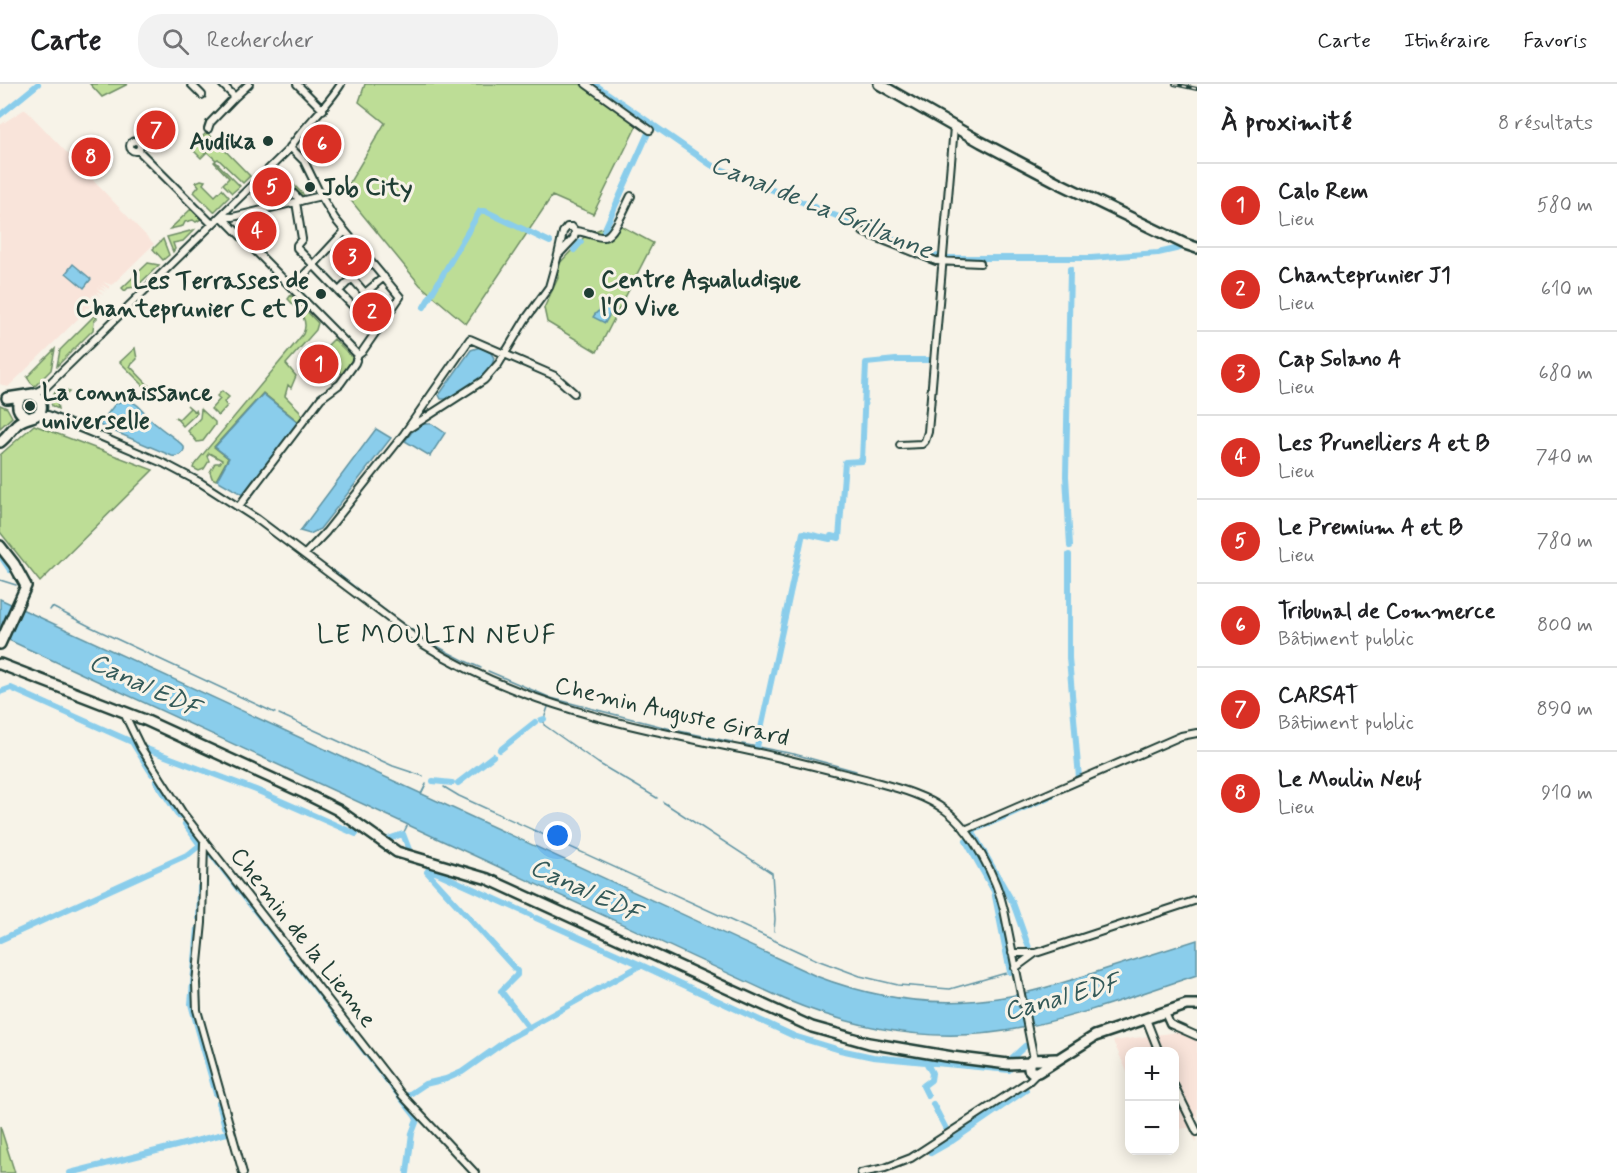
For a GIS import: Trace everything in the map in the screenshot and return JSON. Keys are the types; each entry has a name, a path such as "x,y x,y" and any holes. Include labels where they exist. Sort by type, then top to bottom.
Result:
{"main road":[{"path":"879,84 1059,183 1180,242 1197,248"},
{"path":"0,442 20,410 26,394 40,406"},
{"path":"4,396 20,410"},
{"path":"20,410 40,406"},
{"path":"0,546 25,582 25,592 0,644"},
{"path":"0,664 122,711 330,806 348,816 392,850 495,881 798,1022 835,1035 958,1058 1035,1067 1056,1059 1100,1034 1184,1006 1197,1005"},
{"path":"0,670 28,674"}],"street":[{"path":"191,84 202,95"},
{"path":"222,84 235,97"},
{"path":"208,129 210,123 249,84"},
{"path":"297,84 323,110"},
{"path":"40,406 46,387 290,147 295,138 323,110 341,84"},
{"path":"586,84 650,130"},
{"path":"900,445 920,445 927,436 954,127"},
{"path":"134,138 131,147 138,150 212,224"},
{"path":"239,506 321,398 340,384 400,297 345,231 321,196 304,161 290,147"},
{"path":"284,184 299,202 302,239 296,247 377,331"},
{"path":"221,216 233,217 321,196"},
{"path":"404,434 443,405 484,380 498,365 549,287 564,229 569,226 575,231 607,236 614,229 631,196"},
{"path":"221,216 358,355"},
{"path":"293,287 345,231"},
{"path":"558,255 574,238 575,231"},
{"path":"863,232 925,258 944,262 980,263"},
{"path":"339,291 352,278 364,293 384,277"},
{"path":"356,309 368,297 366,295"},
{"path":"305,554 326,532 404,434 470,339 560,379 574,393"},
{"path":"492,348 500,356 498,365"},
{"path":"433,392 432,400 438,405 443,405"},
{"name":"Chemin Auguste Girard","path":"40,406 182,472 239,506 423,644 453,662 509,687 590,716 815,765 892,787 934,803 952,815 965,830 997,887 1004,910 1035,1067"},
{"name":"Chemin de la Lienne","path":"122,711 150,764 204,842 402,1095 475,1173"},
{"path":"965,830 1184,734 1197,733"},
{"path":"204,842 203,900 196,977 196,1004 243,1173"},
{"path":"1015,968 1036,953 1197,900"},
{"path":"1012,953 1036,953"},
{"path":"1165,1013 1170,1024 1197,1036"},
{"path":"1146,1018 1157,1047"},
{"path":"861,1173 885,1168 911,1158 1023,1084 1035,1067"},
{"path":"1179,1095 1197,1132"}],"shaded area":[{"path":"25,109 154,244 112,285 103,282 110,287 109,289 101,284 107,290 99,286 106,292 97,288 103,294 96,291 101,297 94,292 99,298 92,294 97,300 91,296 93,304 89,298 91,306 88,301 89,309 86,307 84,313 8,387 0,384 0,125"},
{"path":"1177,1032 1197,1040 1197,1143 1189,1128 1179,1129 1179,1047 1125,1047 1125,1067 1113,1041"}],"green space":[{"path":"90,84 128,84 102,97"},
{"path":"365,84 580,84 637,125 593,214 552,196 466,324 420,285 344,192 385,123 359,102"},
{"path":"207,132 250,176 243,183 218,159 216,160 207,152 201,158 191,148"},
{"path":"215,161 240,186 232,193 223,184 229,178"},
{"path":"205,181 203,184 215,196 222,189 229,197 214,212 194,192 199,186 196,182"},
{"path":"287,182 289,184 291,182 305,196 274,204 269,199"},
{"path":"191,209 201,219 196,222 193,220 185,222 183,226 170,229"},
{"name":"Centre Aqualudique l'O Vive","path":"616,223 653,243 597,352 547,322 544,308 558,278 557,266 587,234"},
{"path":"194,230 183,241 173,243 175,249 173,252 167,237"},
{"path":"163,239 169,255 163,260 153,249"},
{"path":"148,263 159,265 136,287 125,291 122,288"},
{"path":"291,295 318,323 316,330 286,364 296,376 291,388 288,385 285,396 300,411 302,417 299,422 263,393 214,447 228,458 216,480 212,478 210,472 215,463 220,463 222,460 209,453 207,456 209,461 204,469 199,471 193,468 194,465 303,334 304,319 288,299"},
{"path":"94,316 97,318 94,321 93,330 57,366 60,350"},
{"path":"334,339 352,357 351,363 342,374 321,352"},
{"path":"135,348 137,359 130,366 150,387 145,387 120,362"},
{"path":"55,349 51,370 35,386 27,377"},
{"path":"59,388 69,392 57,403 58,409 52,406 50,399"},
{"path":"222,391 229,397 224,402 227,406 218,416 211,409 220,399 217,396"},
{"path":"0,405 7,408 12,417 0,428"},
{"path":"187,405 197,413 183,426 175,417 179,419 190,408"},
{"path":"201,409 215,422 215,425 203,441 197,442 188,431 200,418"},
{"path":"34,425 153,470 40,582 0,532 0,455"},
{"path":"0,1126 15,1173 0,1173"}],"water":[{"path":"73,264 91,279 84,288 66,273"},
{"path":"611,301 616,303 605,323 593,317 607,306"},
{"path":"480,347 491,353 494,358 492,365 482,377 467,387 446,399 441,399 439,395 471,350"},
{"path":"263,394 298,422 243,495 217,480 229,458 215,447"},
{"path":"122,401 138,405 184,447 182,453 172,456 99,425 115,404"},
{"path":"423,424 432,424 445,433 430,456 405,441 414,429"},
{"path":"376,429 391,438 320,529 310,534 300,531"},
{"name":"Canal EDF","path":"0,599 816,976 839,984 885,996 909,999 956,1002 980,1000 1044,988 1197,940 1197,975 1066,1017 991,1033 930,1035 901,1032 871,1027 813,1010 784,999 0,636"}],"waterway":[{"name":"Canal de La Brillanne","path":"0,115 38,84"},
{"name":"Canal de La Brillanne","path":"594,84 711,165 935,256 948,258 1091,258 1158,253 1180,248"},
{"name":"Canal de La Brillanne","path":"604,231 649,131"},
{"name":"Canal de La Brillanne","path":"424,307 480,211 485,211 550,242"},
{"name":"Canal de La Brillanne","path":"574,250 581,242"},
{"path":"1070,269 1066,476 1070,546"},
{"path":"831,536 839,538 845,462 862,461 866,363 933,360 933,355"},
{"path":"243,506 286,535"},
{"path":"757,747 803,533 830,539"},
{"path":"0,555 10,570"},
{"path":"1069,555 1069,658 1079,778"},
{"path":"333,570 422,637 481,668"},
{"path":"14,578 20,587"},
{"path":"0,580 16,585"},
{"path":"50,610 52,607 275,713"},
{"path":"488,671 551,698 671,729"},
{"path":"0,692 11,688 132,742 152,774"},
{"path":"548,707 544,725 598,763 657,798"},
{"path":"279,714 393,766 423,776"},
{"path":"500,750 535,722"},
{"path":"679,731 732,742"},
{"path":"742,744 794,754 856,771"},
{"path":"144,748 256,790 356,834"},
{"path":"458,783 493,756"},
{"path":"156,781 179,816"},
{"path":"433,781 452,783"},
{"path":"421,794 426,784"},
{"path":"444,787 459,796 817,960 860,976 898,985 950,989 1006,973"},
{"path":"1029,948 1013,903 972,831 1053,795"},
{"path":"663,802 772,873 774,931"},
{"path":"0,940 189,854 200,845 185,824"},
{"path":"403,834 407,826"},
{"path":"385,840 403,834 410,852"},
{"path":"966,841 994,891 1008,962"},
{"path":"207,849 415,1116 417,1120 412,1133 407,1173"},
{"path":"429,869 427,872 517,971 517,975 501,991 529,1028"},
{"path":"429,869 531,915"},
{"path":"199,918 200,887"},
{"path":"407,1096 425,1084 462,1072 510,1038 641,965 536,918"},
{"path":"198,928 191,1004 216,1094"},
{"path":"641,965 794,1036 840,1050 873,1057 1009,1070"},
{"path":"1009,967 1010,972"},
{"path":"1012,1058 1025,1046"},
{"path":"926,1062 932,1073 931,1080 923,1086 928,1096"},
{"path":"952,1141 1026,1090"},
{"path":"219,1103 225,1127"},
{"path":"933,1104 946,1129"},
{"path":"70,1173 227,1133"},
{"path":"931,1153 952,1141 951,1139"}],"railway":[{"path":"1174,84 1197,89"}],"place":[{"name":"CARSAT","path":"156,130"},
{"name":"Audika","path":"268,141"},
{"name":"Tribunal de Commerce","path":"322,144"},
{"name":"Le Moulin Neuf","path":"91,157"},
{"name":"Le Premium A et B","path":"272,187"},
{"name":"Job City","path":"310,187"},
{"name":"Les Prunelliers A et B","path":"257,231"},
{"name":"Cap Solano A","path":"352,257"},
{"name":"Centre Aqualudique l'O Vive","path":"589,293"},
{"name":"Les Terrasses de Chanteprunier C et D","path":"321,294"},
{"name":"Chanteprunier J1","path":"372,312"},
{"name":"Calo Rem","path":"319,364"},
{"name":"La connaissance universelle","path":"30,406"}],"district":[{"name":"LE MOULIN NEUF","path":"437,634"}]}
